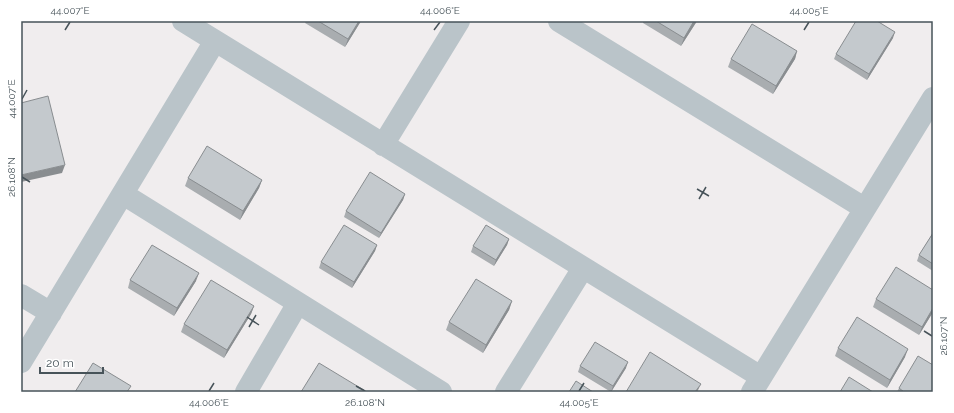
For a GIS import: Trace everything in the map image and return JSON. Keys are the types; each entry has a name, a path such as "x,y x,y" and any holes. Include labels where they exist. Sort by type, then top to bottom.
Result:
{"street":[{"path":"183,21 583,268 756,385 933,98"},
{"path":"383,145 459,21"},
{"path":"559,21 864,208"},
{"path":"21,362 215,41"},
{"path":"123,194 440,392"},
{"path":"506,392 583,268"},
{"path":"21,295 50,313"},
{"path":"246,392 298,303"}],"building":[{"path":"318,21 359,21 348,39"},
{"path":"656,21 694,21 684,38"},
{"path":"856,21 877,21 895,32 869,74 836,54"},
{"path":"752,24 797,51 776,86 731,59"},
{"path":"48,96 65,165 21,175 21,103"},
{"path":"207,146 262,180 243,211 188,178"},
{"path":"370,172 405,194 381,233 346,211"},
{"path":"344,225 377,245 354,282 321,262"},
{"path":"486,225 509,239 496,260 473,246"},
{"path":"933,233 933,264 919,255"},
{"path":"152,245 199,273 177,308 130,280"},
{"path":"896,267 933,290 933,308 922,327 876,299"},
{"path":"476,279 512,301 486,345 449,322"},
{"path":"211,280 254,306 227,350 184,324"},
{"path":"857,317 908,349 890,380 838,348"},
{"path":"595,342 628,362 613,386 580,366"},
{"path":"650,352 701,384 695,392 626,392"},
{"path":"918,356 933,365 933,392 904,392 899,388"},
{"path":"93,363 131,386 127,392 75,392"},
{"path":"319,363 367,392 301,392"},
{"path":"849,377 873,392 840,392"},
{"path":"576,381 593,392 569,392"}]}
